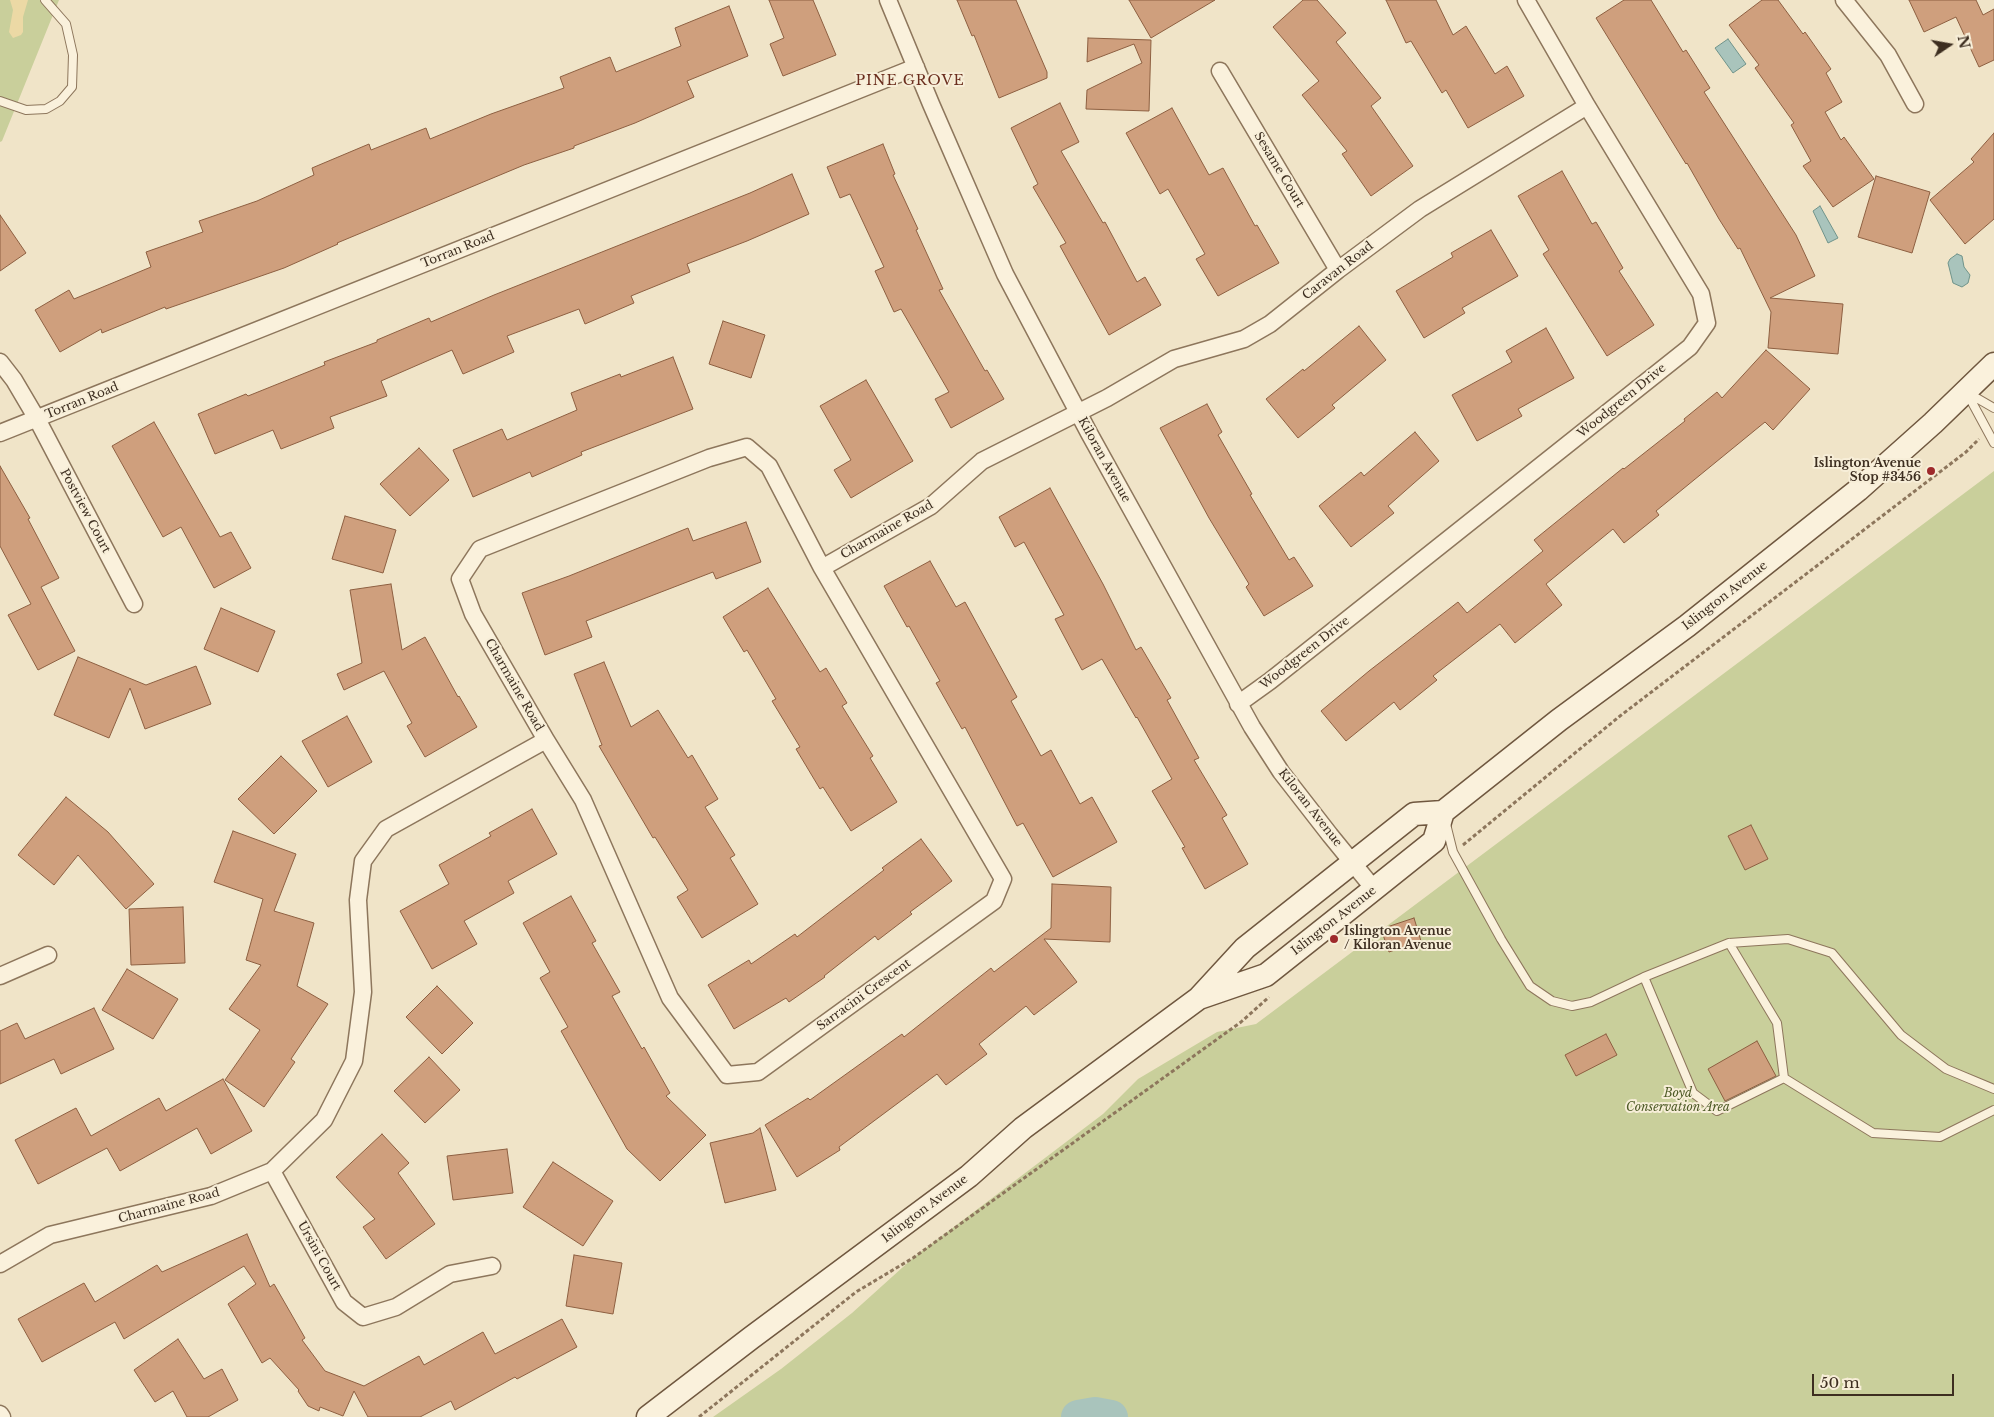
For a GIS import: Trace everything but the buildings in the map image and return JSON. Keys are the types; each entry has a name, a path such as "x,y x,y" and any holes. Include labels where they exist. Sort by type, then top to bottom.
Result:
{"main road":[{"name":"Islington Avenue","path":"1199,998 1266,975 1374,889 1434,841 1443,812 1559,720 1687,626 1851,496 1920,435 1994,364"},
{"name":"Islington Avenue","path":"648,1417 969,1176 1023,1128 1199,998 1246,948 1414,814 1443,812"}],"street":[{"name":"Kiloran Avenue","path":"888,0 1005,274 1078,413 1238,704 1281,772 1374,889"},
{"name":"Woodgreen Drive","path":"1238,704 1270,681 1690,347 1707,323 1702,294 1587,106 1526,0"},
{"path":"1844,0 1888,55 1915,104"},
{"name":"Torran Road","path":"0,433 916,67"},
{"name":"Sesame Court","path":"1220,71 1338,270"},
{"name":"Caravan Road","path":"1078,413 1174,359 1244,339 1270,324 1420,209 1587,106"},
{"name":"Postview Court","path":"0,362 14,380 37,419 134,604"},
{"name":"Charmaine Road","path":"0,1264 50,1236 211,1196 272,1171 324,1120 354,1061 363,992 358,900 362,861 386,829 546,740 473,614 460,579 480,549 709,458 747,447 769,466 822,568 931,506 982,462 1078,413"},
{"name":"Sarracini Crescent","path":"546,740 582,800 670,998 727,1075 758,1072 994,901 1003,879 822,568"},
{"path":"0,976 48,955"},
{"name":"Ursini Court","path":"272,1171 344,1302 363,1317 396,1307 450,1274 492,1266"}],"lane":[{"path":"0,101 26,110 46,109 60,101 72,87 73,55 66,24 45,0"},
{"path":"1966,392 1994,408"},
{"path":"1966,392 1994,443"},
{"path":"1443,812 1454,852 1501,939 1530,986 1552,1002 1572,1006 1591,1002 1729,943 1788,939 1832,953 1901,1035 1946,1069 1994,1089"},
{"path":"1729,943 1777,1023 1784,1078"},
{"path":"1644,978 1693,1093 1717,1111 1784,1078"},
{"path":"1784,1078 1873,1133 1940,1137 1994,1110"}],"path":[{"path":"1454,852 1620,716 1966,452"},
{"path":"699,1417 856,1292 913,1258 1217,1040 1275,992"}],"green space":[{"path":"0,0 59,0 0,142"},
{"name":"Boyd Conservation Area","path":"1994,471 1994,1417 713,1417 781,1369 852,1313 913,1258 1103,1114 1138,1079 1217,1032 1256,1024"}],"sand":[{"path":"10,0 28,0 23,17 23,32 21,35 13,38 9,32 13,10"}],"water":[{"path":"1728,39 1746,64 1733,73 1715,48"},
{"path":"1820,206 1838,238 1828,243 1813,211"},
{"path":"1957,254 1962,256 1964,267 1970,275 1968,283 1962,287 1953,283 1948,263"}],"waterway":[{"path":"1078,1417 1095,1414 1111,1417"}],"place":[{"name":"Islington Avenue Stop #3456","path":"1931,471"},
{"name":"Islington Avenue / Kiloran Avenue","path":"1334,939"}],"district":[{"name":"PINE GROVE","path":"910,81"}]}
